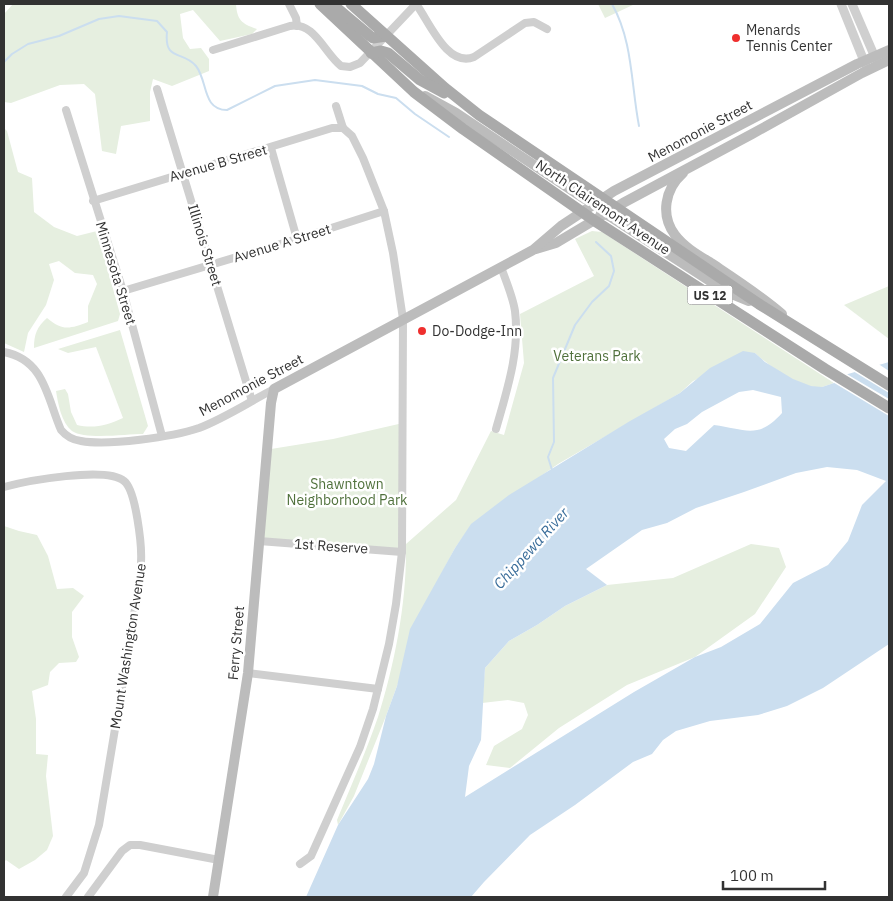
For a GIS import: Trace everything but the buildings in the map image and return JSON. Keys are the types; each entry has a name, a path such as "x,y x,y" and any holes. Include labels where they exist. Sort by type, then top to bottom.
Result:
{"main road":[{"name":"North Clairemont Avenue","path":"320,4 410,88 463,129 595,221 889,408"},
{"path":"332,4 373,38 386,36"},
{"name":"North Clairemont Avenue","path":"351,4 478,115 610,211 889,385"},
{"name":"Menomonie Street","path":"876,61 889,50"},
{"path":"371,53 381,51 388,53 420,80 463,103"},
{"name":"Menomonie Street","path":"533,250 561,226 622,187 866,65 876,61 889,60"},
{"name":"Menomonie Street","path":"274,389 533,250 556,243 866,65"},
{"path":"410,88 443,105 564,186 598,202"},
{"path":"688,168 672,186 666,201 668,221 674,234 690,249 766,300 804,332"},
{"path":"582,212 610,211"},
{"name":"Ferry Street","path":"213,897 248,673 271,403 274,389"}],"street":[{"path":"288,4 296,18 297,26"},
{"path":"213,50 302,26 310,32 341,66 353,67 371,53 416,4 450,53 464,59 474,57 525,23 534,22 547,29"},
{"path":"841,4 866,65"},
{"path":"852,4 876,61"},
{"name":"Illinois Street","path":"157,89 252,401"},
{"path":"300,864 311,856 360,747 378,690 389,644 402,552 402,319 393,253 384,211 357,145 352,136 343,128 336,106"},
{"name":"Minnesota Street","path":"66,110 123,291 162,436"},
{"name":"Avenue B Street","path":"94,200 332,128 343,128"},
{"path":"270,148 297,239"},
{"name":"Avenue A Street","path":"123,291 384,211"},
{"path":"496,429 513,368 516,347 515,310 501,267"},
{"name":"Menomonie Street","path":"4,352 22,358 36,370 56,418 65,434 81,441 132,440 198,428 274,389"},
{"name":"Mount Washington Avenue","path":"4,487 71,476 98,474 121,478 131,490 139,536 142,563 140,579 99,825 84,873 66,897"},
{"name":"1st Reserve","path":"259,541 402,552"},
{"path":"248,673 378,690"},
{"path":"88,897 117,856 127,847 133,845 219,860"}],"green space":[{"path":"13,4 236,4 241,21 257,29 252,34 220,41 193,10 180,14 183,38 190,49 201,48 209,59 209,71 172,86 153,79 150,92 150,121 121,126 116,154 102,151 95,94 84,84 60,85 11,103 4,102 4,14"},
{"path":"598,4 635,4 605,18"},
{"path":"4,128 7,131 18,172 32,178 34,212 54,227 77,236 97,231 120,314 118,321 34,348 37,331 47,318 57,325 66,328 88,322 88,306 97,284 93,275 75,273 59,261 49,264 54,280 46,305 28,333 24,352 4,343"},
{"name":"Veterans Park","path":"592,231 602,232 834,383 822,387 805,385 786,376 755,353 693,381 680,393 558,464 472,524 455,548 431,593 386,716 354,796 338,825 337,820 378,717 390,675 402,610 406,544 456,500 491,431 504,435 524,363 520,314 594,276 575,239"},
{"path":"889,286 889,339 844,305"},
{"path":"120,330 148,426 143,434 96,436 78,434 72,431 65,423 56,391 65,389 68,394 71,412 77,425 101,426 123,418 96,347 68,353 58,349"},
{"name":"Shawntown Neighborhood Park","path":"403,423 402,552 259,541 271,449 333,439"},
{"path":"4,526 37,535 48,556 57,589 73,588 84,596 72,612 72,637 79,657 76,662 59,663 50,672 48,685 32,691 36,719 36,754 48,755 46,776 53,836 47,850 35,860 19,869 6,860 4,862"},
{"path":"751,544 779,548 786,567 755,614 695,657 627,685 559,728 510,768 486,765 494,746 522,729 528,715 524,703 508,700 482,703 485,668 509,641 565,606 607,585 673,578"}],"water":[{"name":"Chippewa River","path":"743,351 755,353 765,362 793,379 811,386 822,387 834,383 848,374 889,362 889,644 823,688 787,706 758,715 710,721 676,731 663,740 652,754 633,762 575,805 530,835 471,897 306,897 338,825 368,779 374,764 386,716 397,686 410,629 455,548 471,524 509,495 630,421 680,393 710,368","holes":["753,390 781,397 782,413 766,427 751,431 714,425 686,451 669,448 664,439 675,429 687,424 702,412 739,392","827,467 857,470 886,481 862,505 848,541 828,565 793,583 760,624 721,647 695,657 634,692 465,797 469,766 481,740 485,668 509,641 565,606 607,585 586,569 642,530 667,523 696,508 796,473"]}],"pier":[{"path":"877,363 889,371 889,393 853,371"},
{"path":"845,373 889,399 889,416 831,381"}],"waterway":[{"path":"612,4 619,18 628,48 639,126"},
{"path":"4,62 12,54 28,44 59,36 99,19 119,16 157,21 167,32 168,48 171,52 186,58 196,66 200,72 209,100 219,109 227,110 275,86 315,80 362,86 378,94 396,98 415,114 449,137"},
{"path":"552,470 548,457 554,442 553,378 575,325 592,302 609,286 614,271 611,256 596,242"}],"place":[{"name":"Menards Tennis Center","path":"736,38"},
{"name":"Do-Dodge-Inn","path":"422,331"}]}
